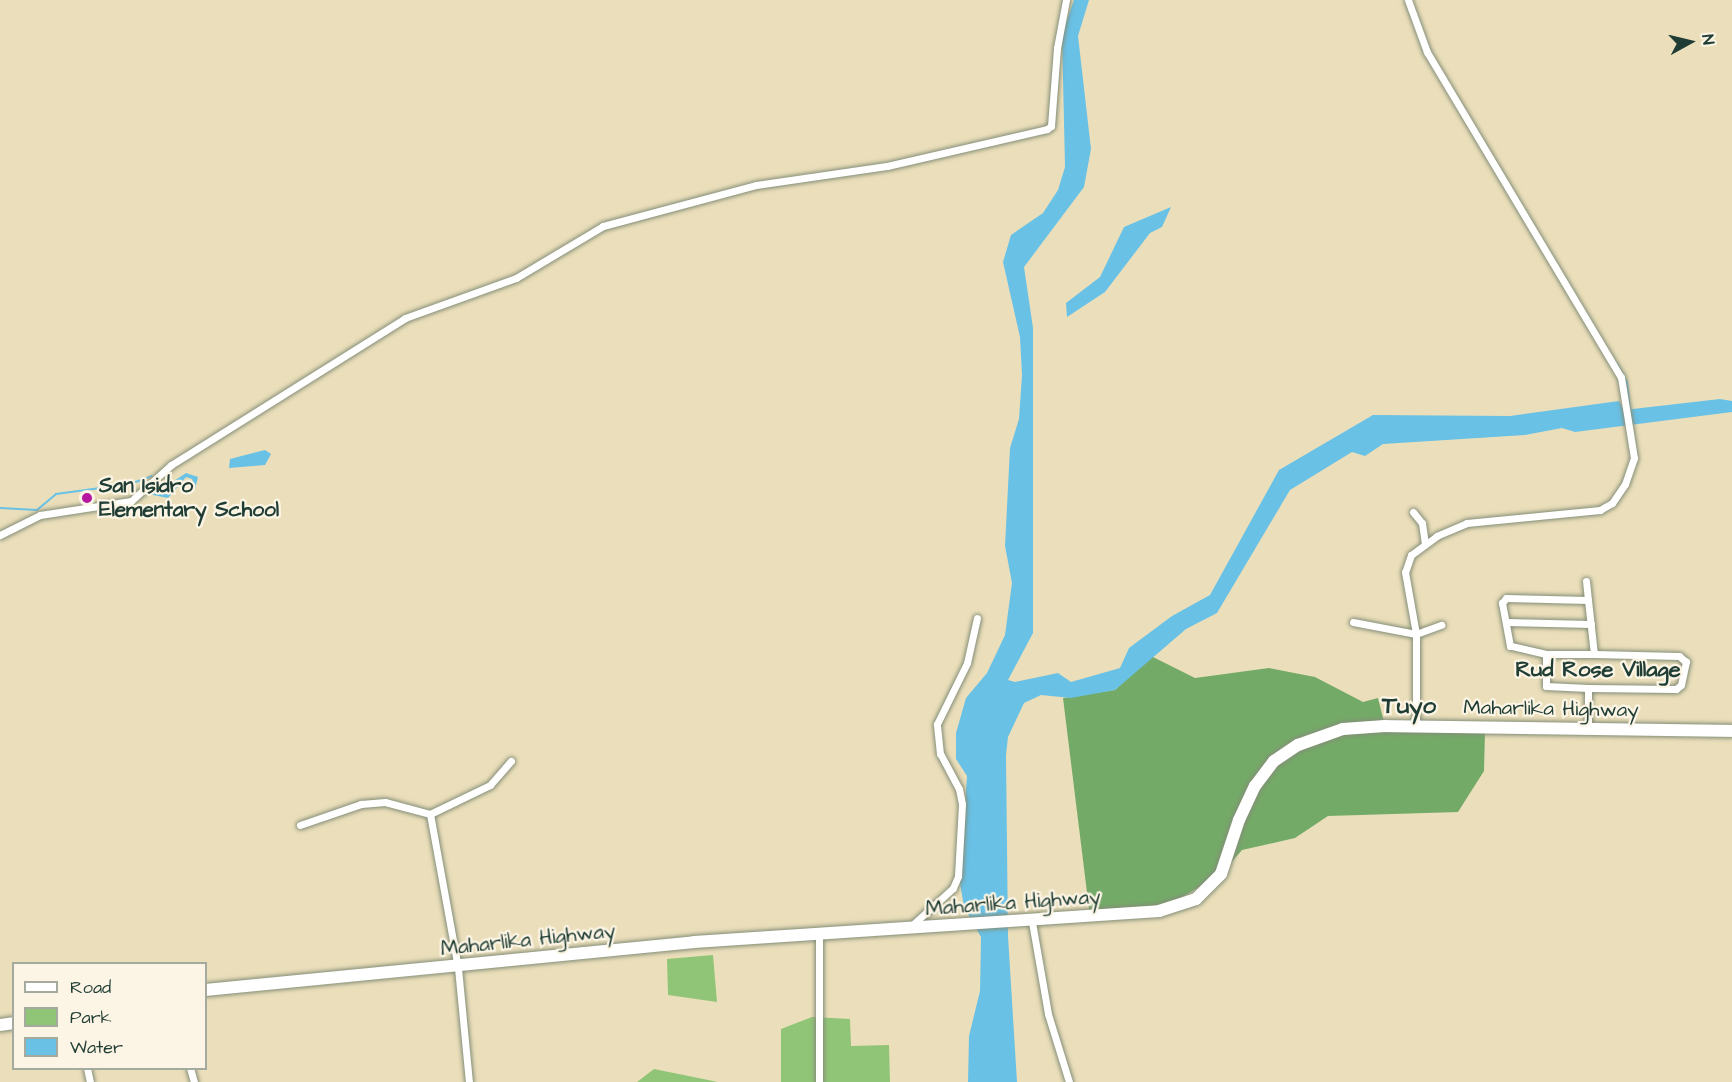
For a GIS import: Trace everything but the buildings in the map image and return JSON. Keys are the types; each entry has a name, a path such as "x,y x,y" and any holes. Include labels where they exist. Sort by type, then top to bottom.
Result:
{"highway":[{"name":"Maharlika Highway","path":"207,990 458,968 694,942 1032,922 1159,911 1196,899 1221,874 1239,820 1255,786 1274,761 1298,744 1343,729 1416,726 1732,731"}],"street":[{"path":"0,535 40,515 131,501 171,465 405,318 516,278 603,226 756,185 887,166 1047,129 1051,126 1057,48 1066,0"},
{"path":"1408,0 1427,52 1621,377 1628,408 1634,458 1628,476 1612,503 1600,510 1467,523 1425,544 1410,555 1405,572 1416,634 1416,726"},
{"path":"1413,512 1422,523 1425,544"},
{"path":"1586,581 1594,654"},
{"path":"1546,654 1546,686 1676,689 1681,685 1686,662 1678,656 1546,654 1510,646 1502,603 1506,598 1588,600"},
{"path":"906,930 940,902 953,888 958,876 962,804 959,789 940,754 937,724 967,663 977,618"},
{"path":"1353,622 1416,634 1441,625"},
{"path":"1506,622 1591,624"},
{"path":"1588,688 1588,729"},
{"path":"300,825 361,804 385,802 430,814 490,785 511,760"},
{"path":"430,814 458,968 469,1082"},
{"path":"1032,922 1048,1014 1069,1082"},
{"path":"819,935 819,1082"}],"green space":[{"path":"1151,656 1195,678 1269,668 1315,677 1363,702 1378,698 1385,726 1485,732 1484,771 1458,812 1328,816 1295,838 1242,850 1221,874 1159,911 1090,917 1063,698 1115,690"},
{"path":"713,955 717,1002 668,995 667,959"},
{"path":"812,1017 850,1019 851,1046 889,1045 890,1082 781,1082 781,1029"},
{"path":"654,1069 718,1082 637,1082"}],"water":[{"path":"1074,0 1089,0 1078,36 1091,149 1084,187 1024,267 1033,328 1033,633 1008,680 1015,682 1058,673 1071,682 1120,668 1129,648 1172,616 1210,595 1279,470 1373,415 1510,416 1619,401 1624,410 1720,399 1732,401 1732,412 1575,432 1562,428 1525,435 1383,444 1365,456 1352,452 1290,490 1217,613 1186,629 1115,690 1071,698 1041,695 1024,703 1008,737 1006,755 1008,936 1017,1082 968,1082 969,1036 980,991 981,937 964,907 960,883 967,776 956,759 956,733 966,698 987,673 1005,635 1012,583 1005,546 1010,448 1019,419 1022,375 1020,337 1003,262 1011,235 1043,213 1058,190 1065,167 1062,34"},
{"path":"1171,207 1162,227 1150,233 1105,292 1067,317 1066,303 1100,277 1124,227"},
{"path":"265,450 271,454 265,465 229,468 230,459"},
{"path":"186,473 198,477 195,489 192,479 186,477 168,498 148,494 151,486 165,487"}],"waterway":[{"path":"1617,364 1627,382 1630,409"},
{"path":"0,508 37,510 56,494 130,484 152,476"}],"place":[{"name":"San Isidro Elementary School","path":"87,498"}],"district":[{"name":"Rud Rose Village","path":"1598,670"},
{"name":"Tuyo","path":"1409,707"}]}
